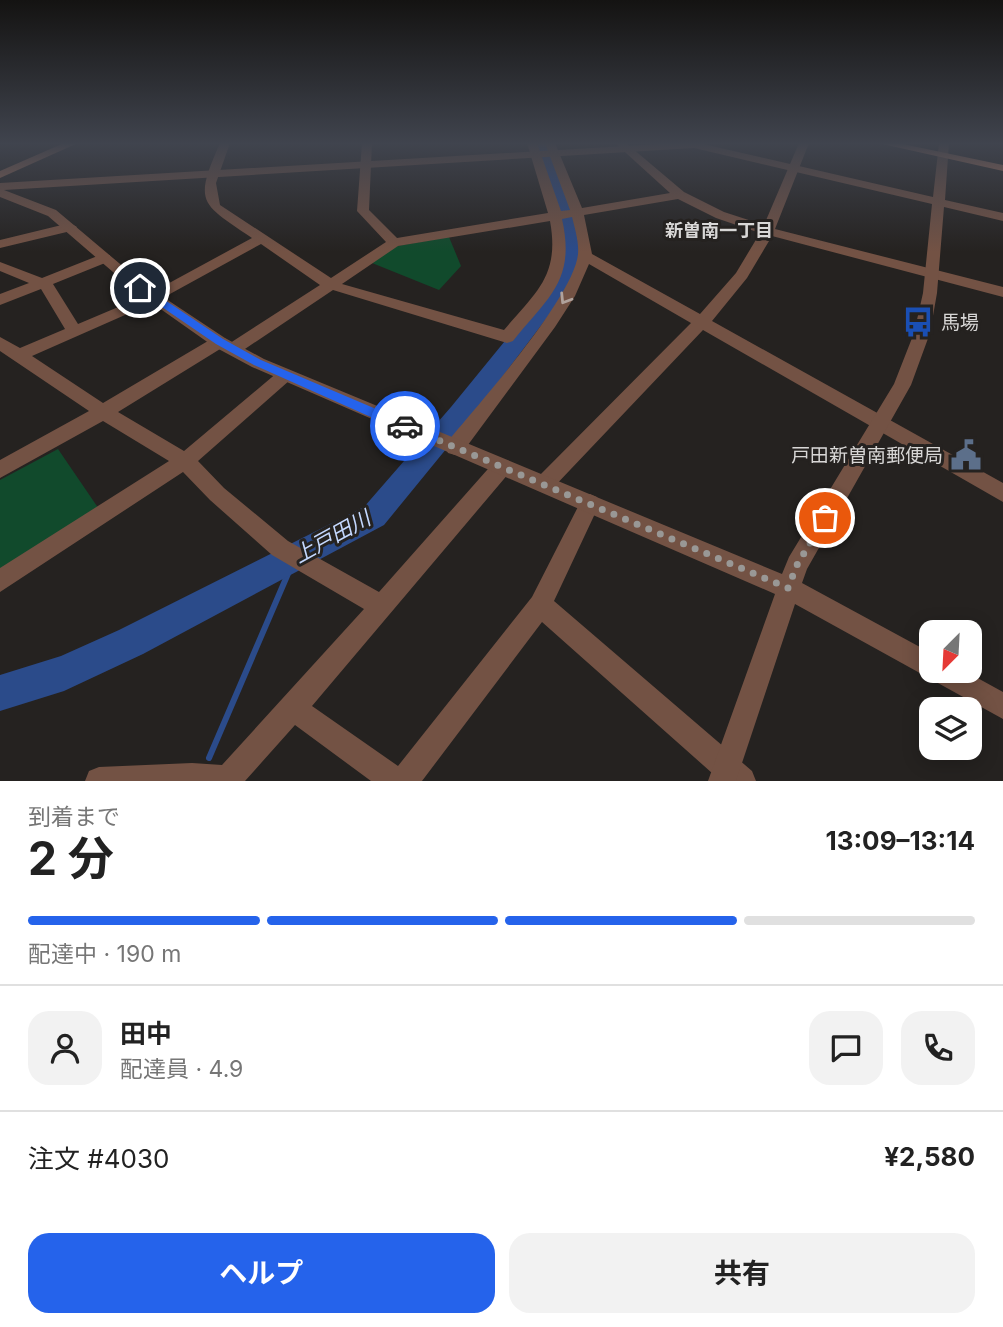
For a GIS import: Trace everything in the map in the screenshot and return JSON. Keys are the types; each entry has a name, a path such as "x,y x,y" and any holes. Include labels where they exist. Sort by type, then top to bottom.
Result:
{"street":[{"path":"0,187 124,179"},
{"path":"210,179 207,186 208,196 215,207 331,285 507,337 554,279 561,259 561,244 544,179"},
{"path":"364,179 363,211 394,243"},
{"path":"443,442 562,304 580,274 585,256 576,214 564,179"},
{"path":"662,179 680,195 720,215 768,231 1003,292"},
{"path":"544,484 702,322 742,275 768,231 789,179"},
{"path":"844,179 1003,217"},
{"path":"540,605 730,777 797,565 902,386 922,333 932,273 939,179"},
{"path":"0,193 35,204 70,227 154,298 226,346 284,376 788,588 919,660"},
{"path":"0,470 226,346 331,285 394,243 680,195"},
{"path":"0,244 70,227"},
{"path":"17,356 154,298 262,238"},
{"path":"585,256 1003,493"},
{"path":"0,300 105,258"},
{"path":"0,266 43,283 75,332"},
{"path":"0,343 103,412 185,461 217,494 286,551 382,606"},
{"path":"0,581 185,461 284,376"},
{"path":"99,781 227,780 502,467"},
{"path":"404,781 540,605 590,503"},
{"path":"961,683 1003,706"},
{"path":"293,708 395,781"}],"green space":[{"path":"449,237 461,266 439,290 372,263 397,246"},
{"path":"58,449 101,512 0,574 0,480"}],"waterway":[{"name":"上戸田川","path":"0,693 64,673 131,642 374,516 460,414 564,282 571,258 571,232 553,179"},
{"path":"209,758 293,562"}],"way so far":[{"path":"405,426 788,588 797,565 825,518"}],"place":[{"name":"馬場","path":"918,322"},
{"name":"戸田新曽南郵便局","path":"966,455"}],"district":[{"name":"新曽南一丁目","path":"719,231"}],"route":[{"path":"140,288 219,342 258,363 405,426"}]}
